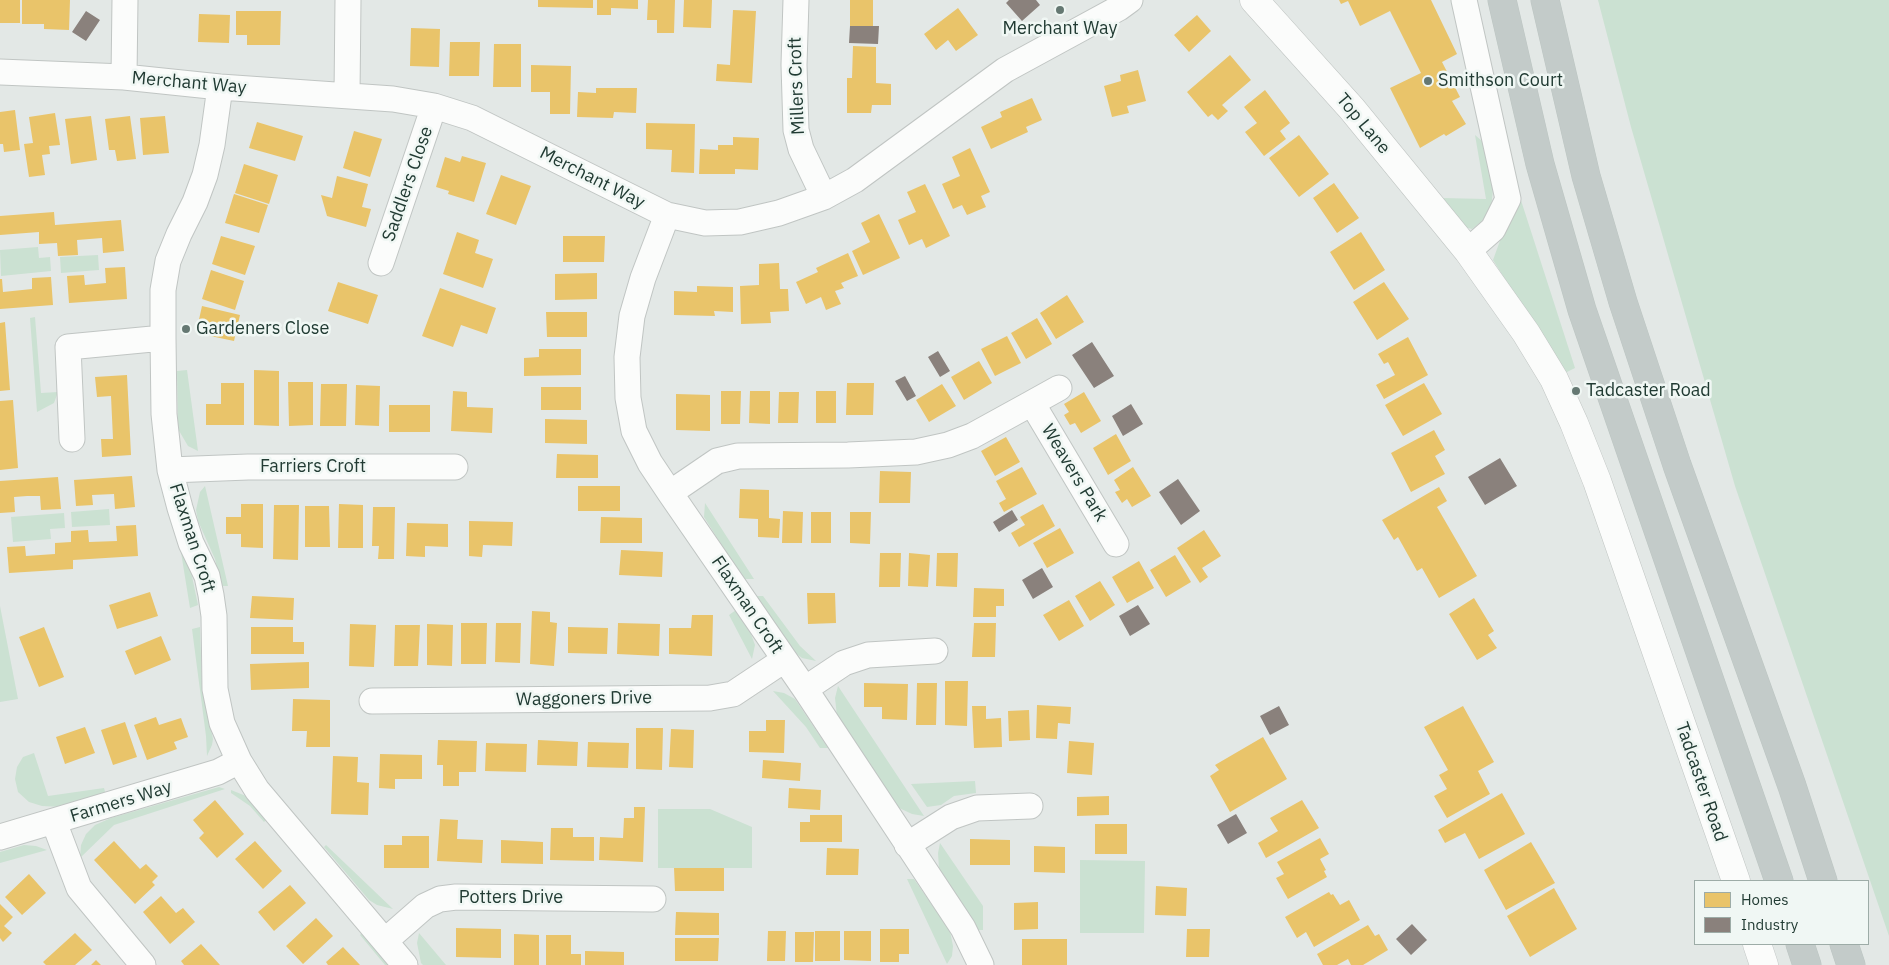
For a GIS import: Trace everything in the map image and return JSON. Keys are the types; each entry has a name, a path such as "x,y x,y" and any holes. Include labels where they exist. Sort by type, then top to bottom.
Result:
{"highway":[{"path":"1502,0 1540,164 1582,310 1779,880"},
{"path":"1545,0 1586,176 1623,302 1677,464 1792,786 1823,880"},
{"path":"1800,945 1807,965"},
{"path":"1844,945 1851,965"}],"street":[{"path":"124,77 125,0"},
{"path":"347,95 348,0"},
{"name":"Millers Croft","path":"796,0 794,65 796,130 801,149 824,197"},
{"name":"Merchant Way","path":"0,72 124,77 220,87 393,99 434,106 472,118 667,215 705,223 740,222 779,213 824,197 855,180 1005,70 1119,8 1130,0"},
{"name":"Top Lane","path":"1254,0 1352,109 1468,252"},
{"path":"1464,0 1508,199 1493,229 1468,252"},
{"name":"Flaxman Croft","path":"220,87 206,175 168,261 164,290 162,338 164,414 170,470 192,543 207,576 214,616 215,689 222,723 239,760 257,790 405,965"},
{"name":"Saddlers Close","path":"381,263 434,106"},
{"name":"Flaxman Croft","path":"667,215 643,278 632,316 628,357 628,398 634,431 650,463 805,689 963,928 981,965"},
{"name":"Tadcaster Road","path":"1468,252 1537,350 1554,379 1574,423 1597,481 1736,880"},
{"path":"72,439 68,346 162,338"},
{"path":"670,493 717,461 738,456 916,452 948,445 972,436 1059,388"},
{"name":"Weavers Park","path":"1032,403 1116,544"},
{"name":"Farriers Croft","path":"170,470 248,466 455,467"},
{"path":"805,689 844,663 868,655 935,651"},
{"name":"Waggoners Drive","path":"372,701 710,698 733,694 784,660"},
{"name":"Farmers Way","path":"0,837 218,772 239,760"},
{"path":"907,845 951,817 976,808 1030,806"},
{"path":"54,822 79,888 143,965"},
{"name":"Potters Drive","path":"384,941 425,906 440,899 466,897 653,899"},
{"path":"1757,945 1764,965"}],"green space":[{"path":"1598,0 1889,0 1889,936 1735,486 1631,127"},
{"path":"1475,135 1482,141 1493,190 1491,209 1481,222 1472,229 1464,227 1442,198 1486,199"},
{"path":"1518,191 1575,368 1561,375 1540,335 1493,260"},
{"path":"38,247 39,258 50,257 51,271 1,276 0,250"},
{"path":"98,255 99,270 61,273 60,257"},
{"path":"35,317 41,393 58,392 54,403 37,412 30,318"},
{"path":"187,370 198,451 188,446 178,429 177,371"},
{"path":"205,486 228,586 221,586 215,559 198,521 196,510 200,492"},
{"path":"705,503 754,579 743,579 704,517"},
{"path":"109,509 110,525 72,527 71,512"},
{"path":"64,513 65,528 50,529 51,539 13,542 11,517"},
{"path":"180,546 189,562 198,605 190,608"},
{"path":"756,596 763,596 800,646 816,661 802,658 794,652"},
{"path":"0,606 18,699 0,702"},
{"path":"736,610 751,634 755,645 752,659 729,615"},
{"path":"200,627 202,685 213,739 207,756 192,629"},
{"path":"838,686 924,816 912,814 897,807 837,716 835,698"},
{"path":"773,691 784,693 795,699 828,748 820,748 806,727"},
{"path":"34,753 48,796 104,788 106,795 62,807 42,806 29,802 18,792 15,779 17,767 23,757"},
{"path":"975,781 976,793 954,796 941,805 927,807 911,784"},
{"path":"219,787 225,789 114,825 80,858 81,845 86,834 95,825 111,818"},
{"path":"231,790 246,796 267,819 264,822 250,806 231,793"},
{"path":"658,809 710,809 752,827 752,868 658,868"},
{"path":"940,843 983,906 983,930 978,930 939,869 938,853"},
{"path":"24,845 36,846 47,850 0,863 0,852"},
{"path":"326,845 393,909 377,905 369,900 324,847"},
{"path":"1080,860 1145,861 1144,933 1080,933"},
{"path":"907,879 914,879 950,931 953,946 952,956 947,964"},
{"path":"363,932 391,965 385,965 360,935"},
{"path":"419,933 446,965 423,965 421,963 417,943"}],"building: Homes":[{"path":"0,0 20,0 20,23 0,23"},
{"path":"22,0 70,0 69,30 44,29 44,24 22,24"},
{"path":"538,0 593,0 593,8 538,7"},
{"path":"597,0 638,0 638,9 611,8 611,15 597,15"},
{"path":"648,0 675,0 674,33 657,33 657,20 647,20"},
{"path":"684,0 712,0 711,28 683,27"},
{"path":"850,0 873,0 873,26 850,26"},
{"name":"Smithson Court","path":"1339,0 1431,0 1457,54 1442,62 1460,97 1452,101 1466,124 1420,148 1390,88 1421,73 1390,11 1360,26 1348,1 1341,4"},
{"path":"958,8 978,35 956,51 948,40 936,50 924,34"},
{"path":"733,10 756,11 752,83 716,81 717,64 730,65"},
{"path":"236,11 281,11 280,45 247,45 247,35 236,35"},
{"path":"199,14 230,15 229,43 198,42"},
{"path":"1197,15 1211,31 1189,52 1174,35"},
{"path":"411,28 440,29 439,67 410,66"},
{"path":"450,42 480,42 479,76 449,76"},
{"path":"494,44 521,44 521,87 493,87"},
{"path":"853,46 876,47 876,83 891,84 891,105 872,105 871,113 847,113 847,78 852,78"},
{"path":"1230,55 1251,80 1222,105 1228,111 1218,120 1212,114 1208,117 1187,92"},
{"path":"531,65 571,66 570,114 550,114 550,92 531,92"},
{"path":"1138,70 1146,101 1127,106 1129,113 1112,117 1104,86 1121,81 1120,75"},
{"path":"596,88 637,88 636,113 614,112 613,118 577,117 578,92 596,93"},
{"path":"1265,90 1290,123 1280,131 1286,139 1264,156 1245,132 1257,123 1244,107"},
{"path":"1032,98 1042,120 1026,127 1028,132 991,149 981,127 1002,117 1000,112"},
{"path":"15,110 20,150 4,152 3,144 0,144 0,112"},
{"path":"55,113 60,145 49,146 50,154 42,155 45,175 29,177 24,144 33,143 29,117"},
{"path":"91,116 97,160 71,164 65,119"},
{"path":"130,116 136,159 117,161 115,150 109,150 105,119"},
{"path":"165,116 169,153 143,155 140,118"},
{"path":"257,122 303,136 295,161 249,148"},
{"path":"646,123 695,124 694,173 671,172 672,150 646,149"},
{"path":"354,131 382,139 370,177 343,168"},
{"path":"1299,135 1329,174 1299,197 1269,158"},
{"path":"733,137 759,138 758,170 735,169 735,174 699,174 700,149 718,150 718,145 733,145"},
{"path":"970,148 990,192 981,196 986,207 967,215 962,205 953,209 942,184 960,176 952,157"},
{"path":"462,156 486,163 474,202 448,194 449,191 436,187 445,157 460,162"},
{"path":"244,164 278,175 269,204 235,193"},
{"path":"501,175 531,186 516,225 486,214"},
{"path":"337,176 368,184 362,207 371,209 366,227 327,216 321,195 332,198"},
{"path":"1334,183 1359,218 1337,233 1313,198"},
{"path":"925,184 950,236 926,248 922,239 909,245 898,220 916,212 907,192"},
{"path":"234,194 268,205 259,233 225,223"},
{"path":"54,212 55,225 121,220 124,251 103,253 102,238 77,240 78,255 58,256 57,243 39,244 39,232 0,235 0,216"},
{"path":"879,214 900,258 863,275 852,251 870,242 861,223"},
{"path":"457,232 479,240 475,253 493,259 483,288 443,274"},
{"path":"1361,232 1385,270 1354,290 1330,252"},
{"path":"221,236 255,246 245,275 212,264"},
{"path":"563,236 605,236 604,262 563,262"},
{"path":"848,253 858,276 841,283 844,288 835,291 841,304 826,310 821,297 806,304 796,282 818,272 816,268"},
{"path":"779,263 780,289 788,289 789,311 770,312 771,323 741,324 740,286 759,285 759,264"},
{"path":"125,267 127,299 69,303 67,276 84,275 85,285 106,283 105,268"},
{"path":"211,270 244,281 235,310 202,299"},
{"path":"597,273 597,299 555,300 555,274"},
{"path":"51,277 53,305 0,309 0,279 2,279 3,292 32,289 32,278"},
{"path":"338,282 378,295 368,324 328,311"},
{"path":"1384,282 1409,319 1377,340 1353,302"},
{"path":"697,286 733,287 733,312 714,311 715,316 674,315 674,291 697,292"},
{"path":"440,288 496,308 487,334 461,325 453,347 422,336"},
{"path":"1067,295 1084,322 1056,339 1040,313"},
{"path":"202,306 240,315 234,341 196,333"},
{"path":"546,312 587,312 587,337 547,337"},
{"path":"1037,318 1052,344 1026,359 1011,333"},
{"path":"5,322 10,390 0,391 0,323"},
{"path":"1007,336 1021,363 995,376 981,349"},
{"path":"1408,337 1428,375 1384,399 1376,385 1395,375 1388,362 1384,364 1378,354"},
{"path":"539,349 581,349 581,375 524,376 524,358 539,357"},
{"path":"979,361 992,383 964,400 951,377"},
{"path":"254,370 279,371 279,426 254,425"},
{"path":"127,375 131,455 102,457 101,439 113,439 111,396 97,397 95,377"},
{"path":"288,382 313,382 313,425 289,426"},
{"path":"221,383 244,383 244,425 206,425 206,404 221,404"},
{"path":"847,383 874,383 873,415 846,415"},
{"path":"1424,383 1442,414 1403,436 1385,405"},
{"path":"321,384 347,384 346,426 320,426"},
{"path":"942,384 956,406 929,422 916,400"},
{"path":"356,385 380,386 379,426 355,425"},
{"path":"541,387 581,387 581,410 541,410"},
{"path":"453,391 467,392 467,407 493,408 492,433 451,431"},
{"path":"721,391 741,391 740,424 721,424"},
{"path":"750,391 770,391 770,424 749,423"},
{"path":"816,391 836,391 836,423 816,423"},
{"path":"779,392 799,392 798,423 778,423"},
{"path":"1084,392 1101,421 1081,433 1075,423 1070,425 1064,415 1069,412 1064,404"},
{"path":"676,394 710,395 710,431 676,430"},
{"path":"13,400 18,468 0,470 0,401"},
{"path":"389,405 430,405 430,432 389,432"},
{"path":"545,419 587,420 587,444 545,443"},
{"path":"1434,430 1445,450 1435,456 1445,474 1411,492 1391,453"},
{"path":"1116,434 1131,461 1108,475 1093,448"},
{"path":"1006,437 1020,462 995,476 981,451"},
{"path":"557,454 598,455 598,478 556,478"},
{"path":"1022,467 1037,494 1004,512 999,503 1006,499 996,481"},
{"path":"1133,467 1151,496 1132,507 1127,499 1122,503 1115,492 1120,490 1114,480"},
{"path":"880,471 911,472 910,503 879,503"},
{"path":"132,476 135,507 115,509 114,494 92,495 93,505 76,506 74,480"},
{"path":"58,477 61,509 41,510 40,496 27,496 14,497 15,512 0,513 0,481"},
{"path":"578,486 620,486 620,511 578,511"},
{"path":"1439,487 1447,501 1437,507 1477,576 1439,598 1422,568 1417,571 1398,537 1394,540 1382,520"},
{"path":"740,489 769,490 769,518 780,519 779,538 758,537 758,519 739,518"},
{"path":"241,504 263,504 263,548 241,547 241,534 226,534 226,517 241,517"},
{"path":"339,504 363,505 363,548 338,548"},
{"path":"1043,504 1055,526 1019,547 1011,533 1025,525 1020,517"},
{"path":"274,505 299,505 298,560 273,559"},
{"path":"305,506 329,506 330,547 305,547"},
{"path":"373,507 395,507 394,559 378,559 379,546 372,546"},
{"path":"783,511 803,512 802,543 782,543"},
{"path":"811,512 831,512 831,543 811,543"},
{"path":"850,512 871,512 870,544 850,543"},
{"path":"601,517 642,518 642,543 600,543"},
{"path":"469,521 513,522 512,546 483,545 482,557 469,556"},
{"path":"407,523 448,524 448,547 425,546 425,557 406,556"},
{"path":"136,525 138,556 73,560 73,569 9,573 7,547 25,546 26,556 55,554 55,543 71,542 71,531 88,530 89,542 117,541 116,526"},
{"path":"1060,528 1074,553 1047,568 1033,543"},
{"path":"1204,530 1221,556 1202,568 1208,577 1200,583 1177,548"},
{"path":"621,550 663,552 662,577 619,575"},
{"path":"880,553 901,553 900,587 879,587"},
{"path":"909,553 930,555 928,587 908,586"},
{"path":"937,553 958,553 957,587 936,586"},
{"path":"1175,555 1191,582 1166,597 1150,570"},
{"path":"1139,561 1154,588 1127,603 1112,577"},
{"path":"1100,581 1115,605 1090,621 1075,596"},
{"path":"974,588 1004,589 1004,606 996,606 996,617 973,617"},
{"path":"150,592 158,616 117,629 109,605"},
{"path":"807,593 835,593 836,623 808,624"},
{"path":"252,596 294,598 293,620 250,618"},
{"path":"1474,598 1494,631 1488,635 1497,648 1477,660 1449,614"},
{"path":"1069,600 1084,626 1059,641 1043,615"},
{"path":"532,611 550,612 550,622 557,623 554,666 530,664"},
{"path":"692,615 713,615 712,656 669,654 669,628 691,628"},
{"path":"461,623 487,623 486,664 461,664"},
{"path":"496,623 521,623 520,663 495,662"},
{"path":"618,623 660,624 659,656 617,654"},
{"path":"974,623 996,623 995,657 972,657"},
{"path":"350,624 376,625 374,667 349,666"},
{"path":"427,624 453,625 452,666 427,665"},
{"path":"395,625 420,625 418,666 394,666"},
{"path":"44,627 64,677 39,687 19,637"},
{"path":"251,627 293,627 293,642 304,642 304,654 251,654"},
{"path":"568,627 608,628 607,654 568,653"},
{"path":"161,636 171,660 135,675 125,651"},
{"path":"309,662 309,688 251,690 250,664"},
{"path":"945,681 968,681 967,726 945,725"},
{"path":"864,683 908,684 907,720 882,719 882,707 864,707"},
{"path":"917,683 937,683 936,725 916,725"},
{"path":"293,699 330,700 330,747 306,747 307,731 292,731"},
{"path":"1037,705 1071,707 1070,724 1058,723 1057,739 1036,738"},
{"path":"972,706 986,706 986,719 1001,718 1002,747 974,748"},
{"path":"1463,706 1494,762 1478,771 1490,794 1447,818 1434,796 1447,789 1439,775 1448,770 1424,727"},
{"path":"1029,710 1030,740 1009,741 1008,711"},
{"path":"156,717 159,725 181,718 188,737 174,742 177,749 147,760 134,725"},
{"path":"766,720 785,720 784,753 749,752 749,731 766,731"},
{"path":"125,722 137,757 113,765 101,730"},
{"path":"85,727 95,753 65,764 56,737"},
{"path":"636,728 663,728 662,770 636,769"},
{"path":"671,729 694,730 693,768 669,767"},
{"path":"1263,737 1287,779 1230,812 1210,776 1219,770 1215,765"},
{"path":"438,740 477,741 476,772 459,772 459,786 443,786 443,765 437,765"},
{"path":"538,740 578,742 577,766 537,765"},
{"path":"1069,741 1094,743 1092,775 1067,773"},
{"path":"588,742 629,743 628,768 587,767"},
{"path":"486,743 527,744 526,772 485,771"},
{"path":"380,754 422,755 422,779 395,779 395,789 379,788"},
{"path":"333,756 358,757 357,782 369,783 368,815 331,814"},
{"path":"763,760 801,763 800,781 762,778"},
{"path":"789,788 821,790 820,810 788,808"},
{"path":"1502,793 1525,834 1479,859 1465,833 1445,843 1438,830"},
{"path":"1109,796 1109,815 1077,816 1077,797"},
{"path":"215,800 244,834 217,858 199,838 204,833 193,820"},
{"path":"1302,800 1319,828 1266,858 1258,843 1278,831 1270,818"},
{"path":"634,807 645,807 643,862 599,860 600,837 623,838 624,818 634,818"},
{"path":"810,815 842,815 842,842 800,842 800,822 810,822"},
{"path":"440,819 458,820 457,839 483,840 482,863 437,861"},
{"path":"1095,824 1127,824 1127,854 1095,854"},
{"path":"551,828 573,828 573,837 594,837 594,861 550,860"},
{"path":"402,836 429,836 429,868 384,868 384,845 402,845"},
{"path":"1320,838 1329,854 1320,859 1326,870 1324,871 1327,877 1288,899 1276,878 1284,874 1277,862"},
{"path":"970,839 1010,840 1010,865 970,865"},
{"path":"501,840 543,842 543,864 501,863"},
{"path":"114,841 140,869 146,864 158,876 152,882 155,885 135,904 94,860"},
{"path":"255,841 282,871 263,889 235,859"},
{"path":"1531,842 1555,883 1506,910 1484,870"},
{"path":"1034,846 1065,847 1065,873 1034,872"},
{"path":"827,848 859,849 858,875 826,875"},
{"path":"674,868 724,868 724,891 675,891"},
{"path":"29,874 46,893 22,915 5,897"},
{"path":"290,885 306,903 274,931 258,912"},
{"path":"1156,886 1187,888 1186,916 1155,915"},
{"path":"1554,888 1577,929 1530,957 1507,916"},
{"path":"1329,892 1331,895 1333,894 1340,905 1349,900 1360,920 1314,947 1306,932 1297,938 1285,917"},
{"path":"161,896 176,913 183,908 195,922 170,944 143,912"},
{"path":"1038,902 1038,929 1014,930 1014,903"},
{"path":"0,904 13,917 4,926 12,933 3,942 0,938"},
{"path":"676,912 719,913 719,935 675,935"},
{"path":"316,918 333,936 303,964 286,946"},
{"path":"1368,925 1375,936 1379,934 1388,950 1363,965 1351,965 1348,959 1337,965 1323,965 1317,954"},
{"path":"456,928 501,929 501,958 456,957"},
{"path":"880,929 909,929 909,954 899,954 899,962 880,962"},
{"path":"1187,929 1210,929 1209,957 1186,957"},
{"path":"768,931 786,931 785,961 767,961"},
{"path":"815,931 840,931 840,961 815,961"},
{"path":"844,931 871,931 871,961 844,960"},
{"path":"795,932 814,932 813,962 795,962"},
{"path":"75,933 92,950 75,965 46,965 43,962"},
{"path":"514,934 539,935 539,965 514,965"},
{"path":"546,935 571,935 571,954 581,954 581,965 546,965"},
{"path":"675,938 719,938 718,961 675,961"},
{"path":"1022,939 1067,939 1067,965 1022,965"},
{"path":"201,944 220,965 184,965 181,961"},
{"path":"343,947 360,965 328,965 326,962"},
{"path":"585,951 624,952 624,965 585,965"},
{"path":"96,960 101,965 91,965"}],"building: Industry":[{"path":"1009,0 1036,0 1040,5 1022,21 1006,3"},
{"path":"86,11 100,20 86,41 72,32"},
{"path":"850,26 879,26 878,44 849,43"},
{"path":"1092,342 1114,376 1094,388 1072,355"},
{"path":"938,351 950,371 940,377 928,357"},
{"path":"905,376 916,396 907,401 895,381"},
{"path":"1131,404 1143,424 1123,436 1112,416"},
{"path":"1500,458 1517,486 1485,505 1468,477"},
{"path":"1178,479 1200,511 1181,525 1159,492"},
{"path":"1012,510 1018,520 999,532 993,522"},
{"path":"1042,568 1053,587 1033,599 1022,580"},
{"path":"1138,605 1150,624 1130,636 1119,616"},
{"path":"1279,706 1289,725 1270,735 1260,716"},
{"path":"1236,814 1247,833 1228,844 1217,825"},
{"path":"1412,924 1427,940 1411,955 1396,939"}],"place":[{"name":"Merchant Way","path":"1060,10"},
{"name":"Smithson Court","path":"1428,81"},
{"name":"Gardeners Close","path":"186,329"},
{"name":"Tadcaster Road","path":"1576,391"}]}
